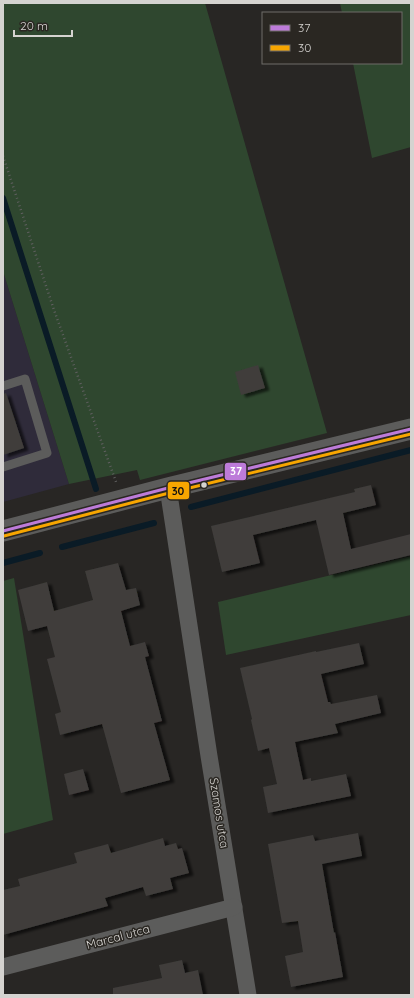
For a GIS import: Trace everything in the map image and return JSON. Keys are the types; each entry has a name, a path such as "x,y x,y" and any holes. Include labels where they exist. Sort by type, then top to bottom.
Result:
{"street":[{"path":"3,531 168,488 411,429"},
{"name":"Szamos utca","path":"168,488 248,995"},
{"name":"Marcal utca","path":"3,966 234,907"}],"lane":[{"path":"3,386 26,379 47,452 3,467"}],"path":[{"path":"3,156 54,310 122,500"}],"shaded area":[{"path":"3,271 69,484 3,502"}],"green space":[{"path":"3,3 205,3 327,433 140,480 137,470 69,484 3,271"},
{"path":"340,3 411,3 411,147 372,158 353,64 402,64 402,12 342,12"},
{"path":"411,556 411,615 226,655 218,602"},
{"path":"14,578 53,820 3,834 3,581"}],"building":[{"path":"258,365 265,388 241,395 235,372"},
{"path":"6,393 24,448 3,455 3,394"},
{"path":"371,485 376,505 343,513 351,549 411,534 411,555 329,575 316,520 253,535 260,563 222,572 211,526 355,492 354,489"},
{"path":"118,563 126,590 136,588 140,605 121,611 130,646 145,642 149,656 145,657 162,721 154,723 170,780 121,793 102,724 60,735 55,714 61,712 47,659 55,657 47,626 28,631 18,590 47,582 54,611 93,600 85,571"},
{"path":"359,643 364,664 321,674 328,702 331,704 377,695 381,713 335,724 338,733 295,742 303,780 311,778 311,781 346,774 351,796 268,813 263,787 277,784 269,748 258,751 240,668"},
{"path":"83,769 89,790 69,795 64,774"},
{"path":"358,833 362,856 322,864 343,977 291,987 285,956 303,952 298,921 282,923 268,844 313,835 315,841"},
{"path":"163,838 165,846 176,843 178,849 182,848 189,873 170,878 173,889 146,896 143,887 105,898 108,906 3,935 3,890 20,886 18,879 77,863 74,853 108,844 111,853"},
{"path":"182,960 185,973 198,970 203,995 113,995 113,988 162,978 159,965"}],"waterway":[{"path":"3,198 96,489"},
{"path":"191,507 411,450"},
{"path":"62,547 154,523"},
{"path":"3,563 40,553"}],"transit line":[{"name":"37","path":"3,531 168,488 411,429"},
{"name":"30","path":"4,536 169,493 411,434"}]}
